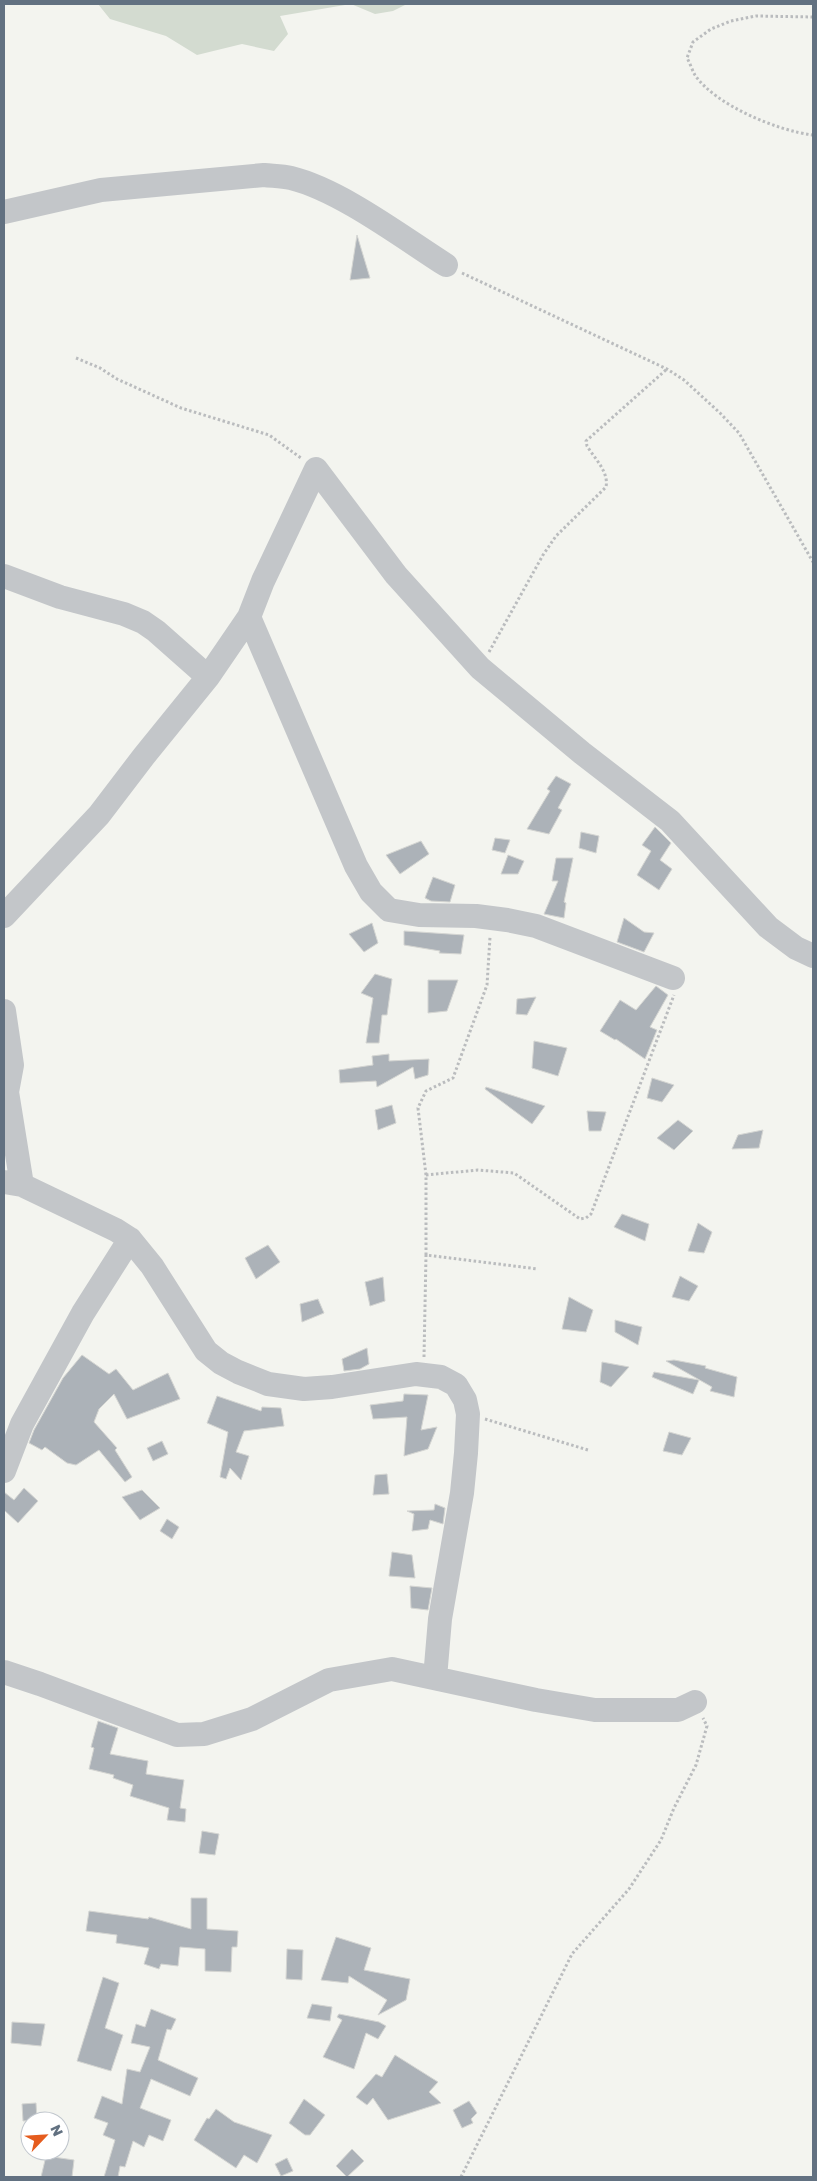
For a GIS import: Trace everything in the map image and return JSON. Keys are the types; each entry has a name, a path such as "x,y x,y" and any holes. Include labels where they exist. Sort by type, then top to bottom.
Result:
{"street":[{"path":"4,212 101,190 264,175 290,178 312,186 356,207 446,265"},
{"path":"4,916 99,815 208,677 248,618 316,469 396,575 480,668 582,753 670,821 768,927 796,948 813,956"},
{"path":"4,576 60,597 124,614 143,622 156,630 208,677"},
{"path":"248,618 356,866 372,892 389,910 420,915 491,918 536,926 673,978"},
{"path":"4,1011 12,1065 7,1092 13,1184 116,1230 130,1240 152,1266 206,1352 220,1363 268,1384 304,1389 332,1388 416,1374 441,1378 456,1385 465,1400 468,1414 462,1493 440,1619 435,1678"},
{"path":"4,1471 22,1424 83,1313 130,1240"},
{"path":"4,1672 177,1735 204,1734 252,1719 329,1680 392,1669 536,1700 595,1710 678,1710 694,1702"}],"path":[{"path":"813,18 756,16 730,21 711,29 693,42 687,58 695,76 721,100 760,120 813,135"},
{"path":"446,265 667,369 684,380 739,433 813,562"},
{"path":"76,358 181,408 269,436 316,469"},
{"path":"480,668 543,555 556,536 606,487 608,479 586,446 586,441 667,369"},
{"path":"424,1375 426,1175 418,1108 426,1091 453,1078 487,986 491,918"},
{"path":"426,1175 471,1170 514,1173 580,1219 586,1218 591,1214 675,994 676,985 673,978"},
{"path":"426,1255 538,1269"},
{"path":"468,1414 588,1450"},
{"path":"461,2177 572,1954 629,1889 661,1840 674,1808 696,1765 708,1726 694,1702"}],"shaded area":[{"path":"98,4 351,4 280,16 288,34 274,51 242,44 197,55 166,36 110,19"},
{"path":"351,4 407,4 393,11 375,14"}],"building":[{"path":"357,235 370,278 350,280"},
{"path":"556,776 571,784 558,808 562,810 549,834 527,829 550,791 547,789"},
{"path":"655,827 671,843 660,860 672,869 659,890 637,875 651,851 642,845"},
{"path":"581,832 599,836 596,853 579,848"},
{"path":"495,838 510,840 505,853 492,850"},
{"path":"421,841 429,854 400,874 386,855"},
{"path":"508,855 524,861 518,874 501,874"},
{"path":"556,858 573,858 564,902 566,903 564,918 544,914 558,881 552,881"},
{"path":"433,877 455,885 450,902 431,901 425,898"},
{"path":"624,918 644,932 654,933 644,952 617,942"},
{"path":"372,923 378,943 364,952 349,934"},
{"path":"404,931 464,935 461,954 439,953 440,951 404,945"},
{"path":"375,974 392,979 387,1015 382,1015 379,1043 366,1043 373,998 361,993"},
{"path":"428,980 458,980 447,1011 428,1013"},
{"path":"656,986 668,995 650,1027 657,1030 645,1059 616,1039 600,1031 620,1000 636,1010"},
{"path":"536,997 527,1015 516,1014 517,999"},
{"path":"534,1041 567,1048 558,1076 532,1068"},
{"path":"389,1054 389,1061 429,1059 428,1075 415,1079 413,1067 377,1087 376,1081 340,1083 339,1070 373,1065 372,1056"},
{"path":"652,1078 674,1085 662,1102 647,1098"},
{"path":"486,1087 545,1106 532,1124 485,1089"},
{"path":"392,1105 396,1123 378,1130 375,1110"},
{"path":"587,1111 606,1112 601,1131 589,1131"},
{"path":"678,1120 693,1131 674,1150 657,1138"},
{"path":"763,1130 759,1148 732,1149 738,1135"},
{"path":"622,1214 649,1224 645,1241 614,1227"},
{"path":"698,1223 712,1232 704,1253 688,1251"},
{"path":"268,1245 280,1262 256,1279 245,1258"},
{"path":"680,1276 698,1286 689,1301 672,1297"},
{"path":"383,1277 385,1301 370,1306 365,1282"},
{"path":"569,1297 593,1310 586,1332 562,1329"},
{"path":"318,1299 324,1313 302,1322 300,1304"},
{"path":"615,1320 642,1327 638,1345 615,1332"},
{"path":"367,1348 369,1364 360,1369 344,1371 342,1359"},
{"path":"82,1355 109,1374 116,1369 133,1390 168,1373 180,1399 127,1419 114,1394 99,1409 94,1422 117,1448 115,1450 132,1477 125,1482 99,1450 76,1465 67,1463 45,1447 42,1450 29,1443 34,1430 63,1378"},
{"path":"674,1360 706,1366 705,1368 737,1377 734,1397 710,1391 712,1387 666,1361"},
{"path":"602,1362 629,1367 611,1387 600,1382"},
{"path":"654,1372 699,1380 693,1394 652,1377"},
{"path":"404,1394 428,1395 421,1430 437,1427 428,1449 404,1456 407,1417 373,1419 370,1405 403,1401"},
{"path":"217,1396 261,1411 262,1407 281,1408 284,1426 244,1431 236,1452 249,1456 241,1480 230,1468 226,1479 220,1477 228,1432 207,1423"},
{"path":"669,1432 691,1438 682,1455 663,1451"},
{"path":"162,1441 168,1454 153,1461 147,1448"},
{"path":"387,1474 389,1494 373,1495 375,1475"},
{"path":"24,1488 38,1501 18,1523 4,1510 4,1492 14,1500"},
{"path":"142,1490 160,1508 140,1520 122,1497"},
{"path":"435,1504 445,1508 443,1524 430,1520 428,1529 412,1531 414,1514 407,1511 434,1510"},
{"path":"167,1519 179,1527 172,1539 160,1531"},
{"path":"392,1552 412,1555 415,1578 389,1576"},
{"path":"410,1586 432,1588 428,1610 411,1608"},
{"path":"98,1721 118,1728 110,1754 148,1761 146,1774 184,1780 180,1808 186,1809 185,1822 167,1820 169,1808 130,1796 133,1785 113,1778 114,1775 89,1769 94,1748 91,1747"},
{"path":"202,1831 219,1834 215,1855 199,1853"},
{"path":"191,1898 207,1898 207,1929 238,1931 237,1947 232,1947 231,1972 205,1971 205,1949 180,1947 178,1966 161,1964 159,1969 144,1964 149,1948 116,1943 117,1935 86,1931 89,1911 148,1919 149,1917 191,1929"},
{"path":"336,1937 371,1948 364,1970 410,1979 406,2000 378,2015 387,2000 349,1976 348,1983 321,1980"},
{"path":"287,1949 303,1950 302,1980 286,1979"},
{"path":"103,1977 119,1983 105,2028 123,2035 111,2071 77,2061"},
{"path":"312,2004 332,2007 330,2021 307,2018"},
{"path":"151,2009 176,2019 171,2030 167,2029 158,2060 198,2078 190,2096 151,2079 140,2108 171,2120 163,2141 149,2135 144,2147 133,2141 125,2167 120,2166 118,2177 104,2177 115,2140 103,2135 108,2123 94,2118 102,2096 122,2104 127,2069 140,2072 150,2047 131,2043 136,2024 145,2027"},
{"path":"339,2014 379,2022 386,2026 378,2039 366,2033 354,2069 323,2057 342,2020 337,2017"},
{"path":"12,2022 45,2024 41,2046 11,2043"},
{"path":"395,2055 438,2082 429,2092 441,2103 388,2120 373,2098 367,2105 356,2097 376,2074 382,2077"},
{"path":"304,2099 325,2115 310,2135 305,2135 289,2123"},
{"path":"469,2101 477,2113 471,2119 473,2123 462,2128 453,2110"},
{"path":"36,2103 36,2111 22,2111 22,2104"},
{"path":"216,2109 234,2122 272,2135 257,2163 244,2155 236,2168 194,2140 207,2118 209,2119"},
{"path":"352,2149 364,2161 347,2177 336,2166"},
{"path":"287,2158 293,2171 281,2176 275,2164"},
{"path":"74,2160 72,2177 41,2177 45,2161"}]}
